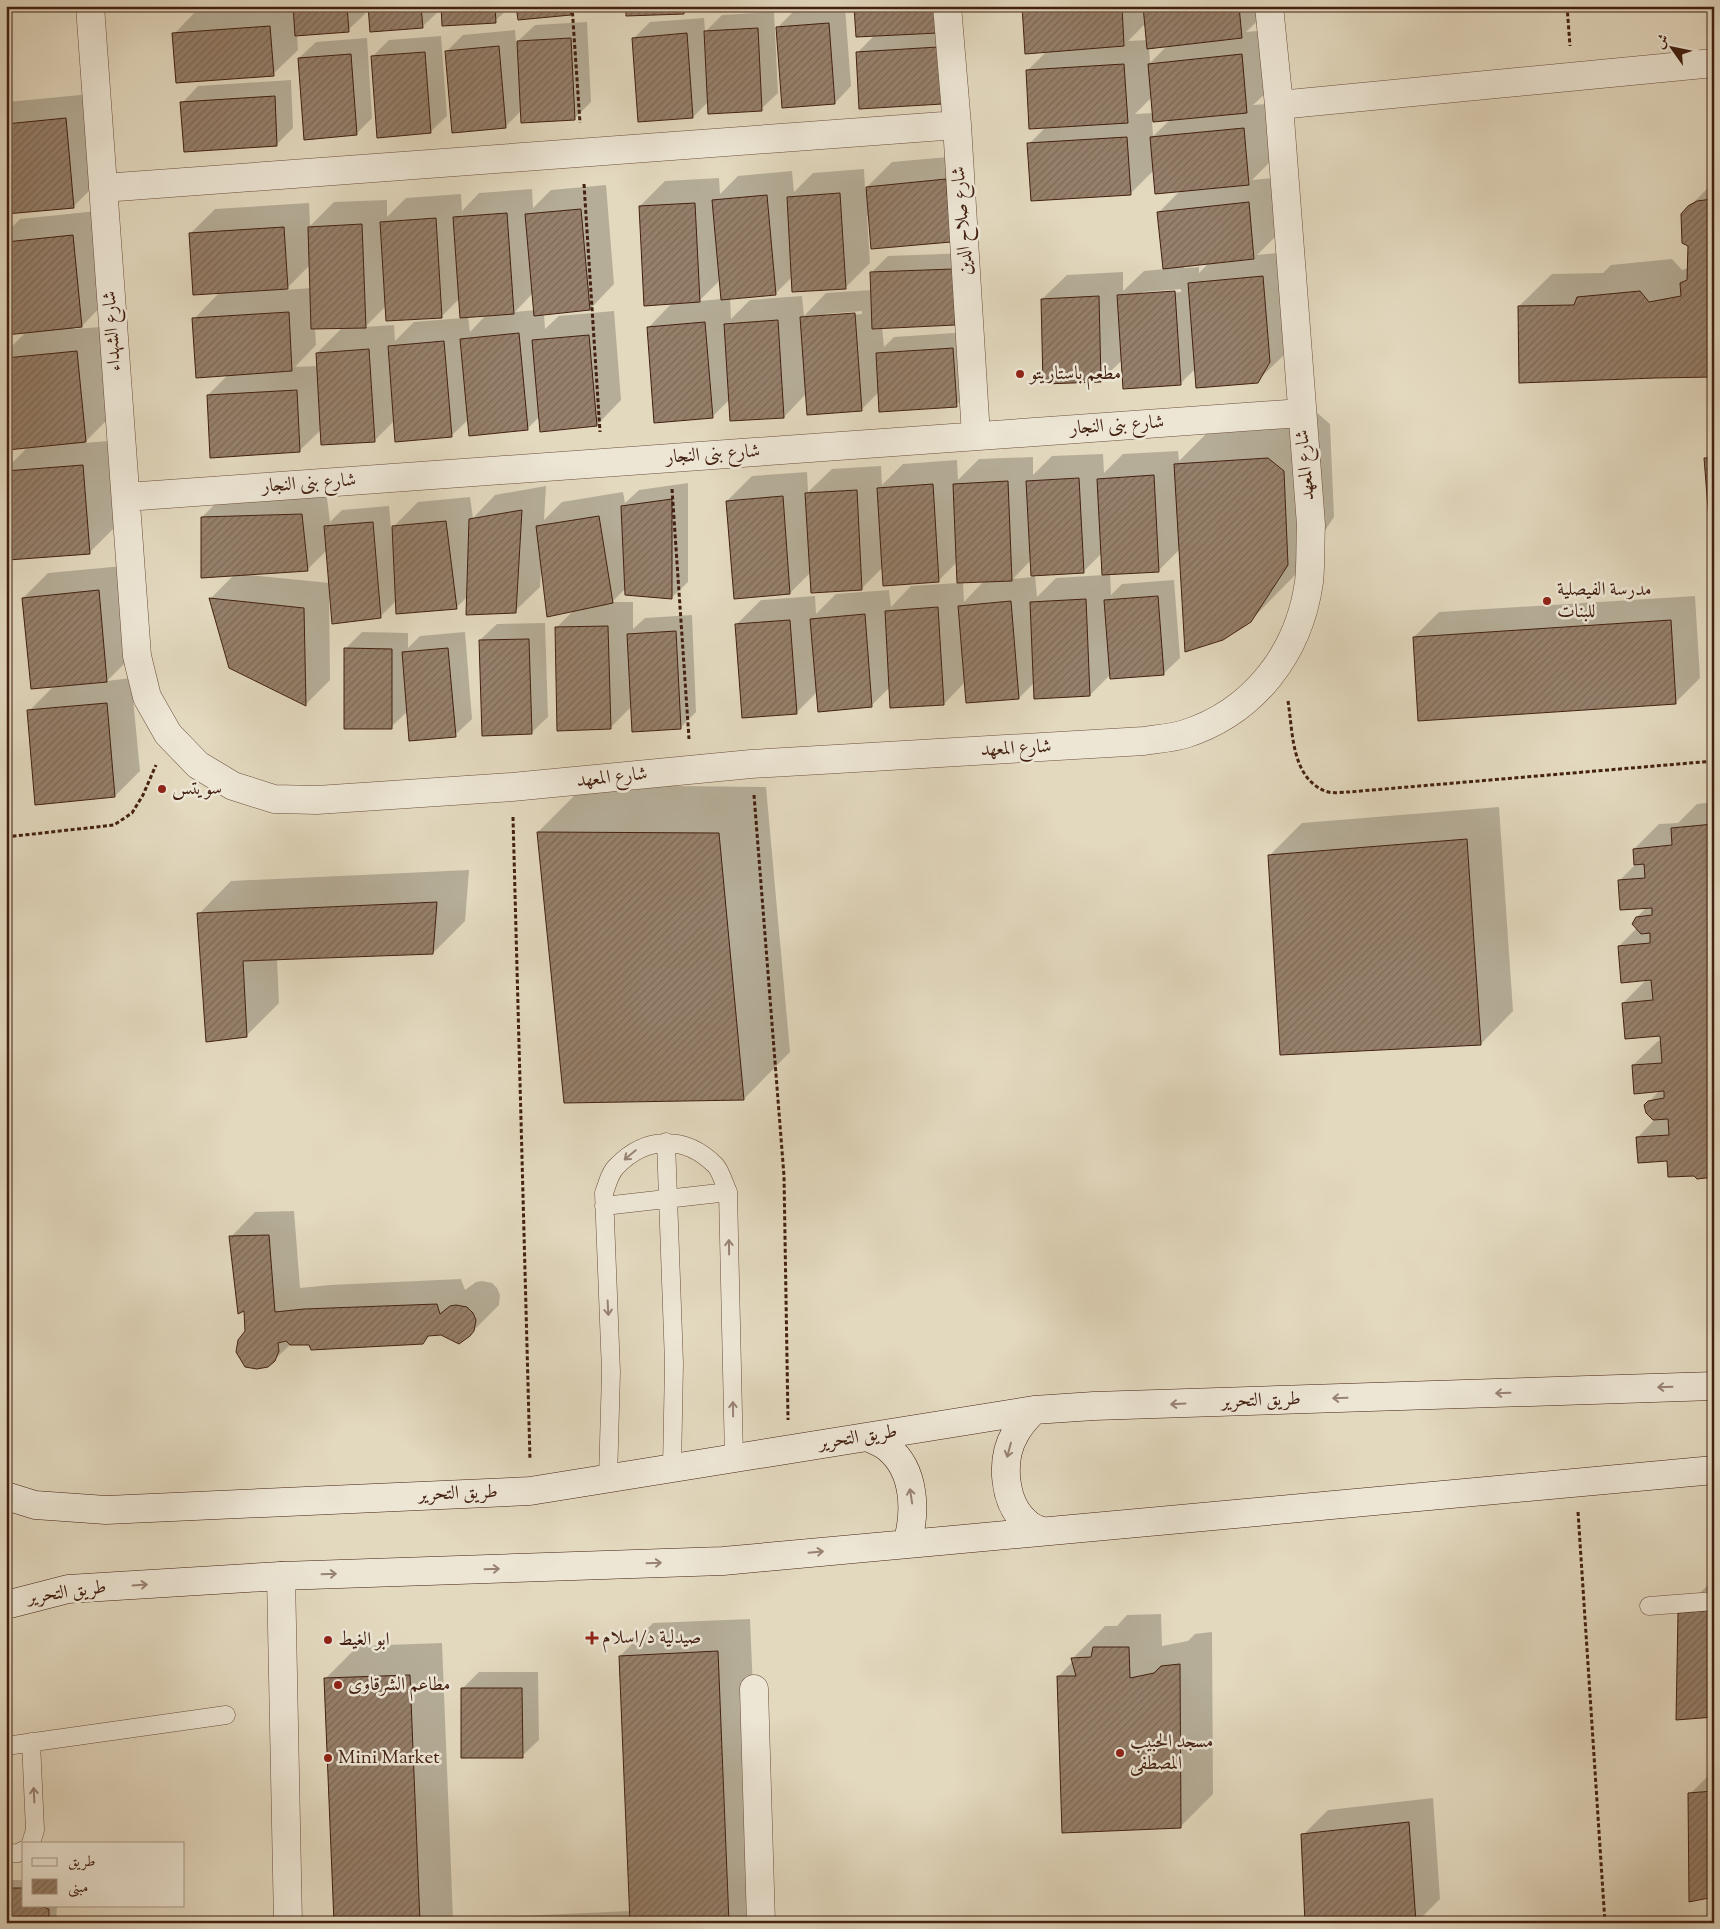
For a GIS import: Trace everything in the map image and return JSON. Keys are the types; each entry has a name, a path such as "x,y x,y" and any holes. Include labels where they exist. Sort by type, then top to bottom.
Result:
{"street":[{"name":"شارع الشهداء","path":"90,6 137,656"},
{"name":"شارع صلاح الدين","path":"947,6 957,125 976,436"},
{"name":"شارع المعهد","path":"137,656 147,697 168,734 198,765 234,786 274,799 317,800 512,788 751,764 1144,742 1185,734 1223,718 1256,693 1282,660 1300,623 1309,582 1311,525 1279,105 1269,6"},
{"path":"1279,105 1714,63"},
{"path":"103,188 957,125"},
{"name":"شارع بنى النجار","path":"126,497 1301,413"},
{"name":"طريق التحرير","path":"6,1496 35,1505 106,1510 530,1491 1034,1410 1094,1406 1714,1386"},
{"path":"1034,1410 1023,1421 1011,1442 1006,1465 1006,1481 1010,1497 1017,1511 1027,1524 1041,1531"},
{"path":"867,1437 888,1448 908,1478 912,1495 913,1513 907,1544"},
{"name":"طريق التحرير","path":"6,1604 68,1589 280,1576 723,1561 1714,1470"},
{"path":"280,1576 288,1923"},
{"path":"754,1689 761,1923"}],"lane":[{"path":"666,1142 674,1363 672,1468"},
{"path":"608,1478 611,1372 604,1193 615,1167 638,1148 666,1142 694,1148 716,1166 728,1192 734,1458"},
{"path":"604,1206 728,1192"},
{"path":"1649,1606 1714,1602"},
{"path":"6,1746 226,1715"},
{"path":"31,1742 35,1830 31,1842"},
{"path":"6,1854 22,1851"}],"path":[{"path":"572,6 602,463"},
{"path":"1567,6 1572,76"},
{"path":"670,458 691,770"},
{"path":"1282,660 1297,760 1307,780 1326,792 1349,792 1714,762"},
{"path":"6,837 114,825 132,813 144,795 168,734"},
{"path":"751,764 784,1176 789,1450"},
{"path":"512,788 530,1491"},
{"path":"1576,1482 1605,1923"}],"building":[{"path":"174,6 215,6 175,10"},
{"path":"293,6 347,6 349,32 295,36"},
{"path":"368,6 421,6 423,28 370,32"},
{"path":"441,6 495,6 496,23 442,26"},
{"path":"516,6 570,6 571,15 518,20"},
{"path":"626,6 684,6 684,14 626,16"},
{"path":"703,6 748,6 704,10"},
{"path":"854,6 937,6 938,33 856,37"},
{"path":"1022,6 1122,6 1124,46 1025,54"},
{"path":"1143,6 1239,6 1242,38 1147,49"},
{"path":"829,23 835,104 782,108 776,27"},
{"path":"270,26 274,76 176,83 172,33"},
{"path":"758,28 762,111 708,114 704,31"},
{"path":"687,33 693,118 638,122 632,38"},
{"path":"571,38 575,120 521,123 517,41"},
{"path":"499,46 506,128 452,133 445,51"},
{"path":"938,47 942,104 859,109 856,52"},
{"path":"425,52 431,133 377,138 371,56"},
{"path":"351,54 357,135 304,140 298,58"},
{"path":"1242,54 1247,113 1153,122 1148,64"},
{"path":"1124,64 1128,123 1029,129 1026,70"},
{"path":"275,96 277,146 184,152 180,102"},
{"path":"66,118 74,208 6,214 6,124"},
{"path":"1244,128 1249,185 1155,194 1150,137"},
{"path":"1127,137 1131,195 1031,201 1027,143"},
{"path":"946,179 951,242 871,249 866,187"},
{"path":"840,193 846,289 792,292 787,197"},
{"path":"767,195 776,295 721,300 712,200"},
{"path":"1712,199 1714,207 1714,377 1519,383 1518,306 1574,305 1577,297 1640,291 1649,302 1681,296 1680,283 1687,280 1688,246 1682,243 1681,214 1688,206 1697,201"},
{"path":"1249,202 1254,259 1163,269 1157,212"},
{"path":"695,203 700,302 644,306 639,206"},
{"path":"581,209 590,310 534,316 525,214"},
{"path":"507,213 514,314 460,318 453,217"},
{"path":"436,218 442,318 386,321 380,222"},
{"path":"362,224 366,328 311,329 308,227"},
{"path":"284,227 288,289 193,295 189,233"},
{"path":"73,235 82,327 6,335 6,242"},
{"path":"953,269 955,325 872,329 870,272"},
{"path":"1263,276 1270,362 1258,383 1196,388 1188,283"},
{"path":"1175,291 1181,385 1123,389 1117,295"},
{"path":"1099,296 1101,382 1043,384 1041,299"},
{"path":"289,312 292,371 196,378 192,318"},
{"path":"855,313 862,411 807,415 800,317"},
{"path":"778,320 784,418 730,421 724,324"},
{"path":"705,322 713,418 654,423 647,327"},
{"path":"519,333 528,430 469,436 460,339"},
{"path":"589,335 597,426 540,432 532,340"},
{"path":"444,341 452,437 395,442 388,346"},
{"path":"953,348 957,407 879,412 876,353"},
{"path":"369,349 375,442 321,445 316,353"},
{"path":"77,351 86,442 7,450 6,358"},
{"path":"297,390 300,452 210,458 207,395"},
{"path":"1268,458 1284,471 1288,565 1251,622 1223,640 1185,652 1174,464"},
{"path":"1704,458 1714,458 1714,583"},
{"path":"83,465 90,554 8,560 6,471"},
{"path":"1154,475 1159,572 1102,575 1097,479"},
{"path":"1079,478 1084,573 1031,576 1026,481"},
{"path":"1008,481 1012,581 957,583 953,484"},
{"path":"933,484 939,582 883,586 877,488"},
{"path":"857,490 862,590 811,593 805,493"},
{"path":"783,496 790,594 734,599 726,501"},
{"path":"672,499 672,599 625,595 621,506"},
{"path":"522,510 516,613 466,615 469,519"},
{"path":"302,514 308,571 201,578 201,517"},
{"path":"599,516 613,603 547,617 536,526"},
{"path":"446,521 457,609 396,614 392,526"},
{"path":"373,522 381,618 332,624 324,526"},
{"path":"99,590 107,682 31,689 22,598"},
{"path":"1158,596 1164,675 1110,679 1104,600"},
{"path":"209,598 304,608 306,706 229,668"},
{"path":"1086,599 1090,696 1034,699 1030,602"},
{"path":"1011,601 1019,699 966,703 958,606"},
{"path":"938,607 944,705 890,708 885,611"},
{"path":"865,614 872,707 818,712 810,619"},
{"path":"790,620 797,714 742,718 735,624"},
{"path":"1671,620 1676,704 1418,721 1413,637"},
{"path":"608,626 611,729 557,731 555,627"},
{"path":"676,631 681,729 632,732 627,634"},
{"path":"529,639 532,734 482,736 479,640"},
{"path":"344,648 392,649 392,729 344,729"},
{"path":"448,648 456,737 409,741 402,652"},
{"path":"107,703 115,797 35,805 27,710"},
{"path":"1714,824 1714,1177 1697,1179 1694,1176 1668,1177 1667,1161 1638,1163 1636,1137 1669,1135 1668,1119 1653,1120 1646,1113 1644,1105 1648,1101 1664,1098 1664,1091 1634,1094 1632,1065 1662,1063 1660,1036 1625,1039 1622,1003 1653,1000 1651,980 1621,983 1618,946 1650,943 1650,933 1641,934 1632,924 1636,917 1652,915 1652,908 1620,910 1618,880 1645,878 1644,864 1634,865 1633,849 1672,845 1671,828"},
{"path":"537,832 719,833 744,1100 564,1103"},
{"path":"1467,839 1481,1045 1280,1055 1268,855"},
{"path":"437,902 433,954 243,961 247,1037 206,1042 197,913"},
{"path":"269,1235 275,1312 304,1309 437,1304 440,1314 450,1306 456,1305 467,1307 473,1313 476,1320 474,1331 459,1344 441,1335 428,1336 423,1344 311,1350 309,1345 290,1345 286,1341 278,1343 279,1351 275,1361 268,1367 257,1369 245,1367 236,1352 238,1340 245,1331 244,1311 238,1314 229,1236"},
{"path":"1714,1610 1714,1717 1676,1720 1678,1613"},
{"name":"مسجد الحبيب المصطفى","path":"1093,1647 1129,1647 1130,1678 1154,1673 1161,1666 1180,1664 1181,1828 1062,1833 1057,1676 1076,1676 1071,1658 1091,1657"},
{"path":"718,1651 729,1923 630,1923 619,1656"},
{"path":"410,1675 420,1923 334,1923 324,1678"},
{"path":"461,1688 522,1688 523,1758 461,1758"},
{"path":"1714,1791 1714,1897 1689,1902 1688,1793"},
{"path":"1409,1822 1416,1923 1305,1923 1301,1834"},
{"path":"6,1888 22,1888 22,1906 41,1906 49,1909 49,1923 6,1923"}],"place":[{"name":"مطعم باستاريتو","path":"1020,374"},
{"name":"مدرسة الفيصلية للبنات","path":"1547,601"},
{"name":"سويتس","path":"162,789"},
{"name":"صيدلية د/اسلام","path":"592,1638"},
{"name":"ابو الغيط","path":"328,1640"},
{"name":"مطاعم الشرقاوى","path":"338,1685"},
{"name":"مسجد الحبيب المصطفى","path":"1120,1753"},
{"name":"Mini Market","path":"328,1758"}]}
